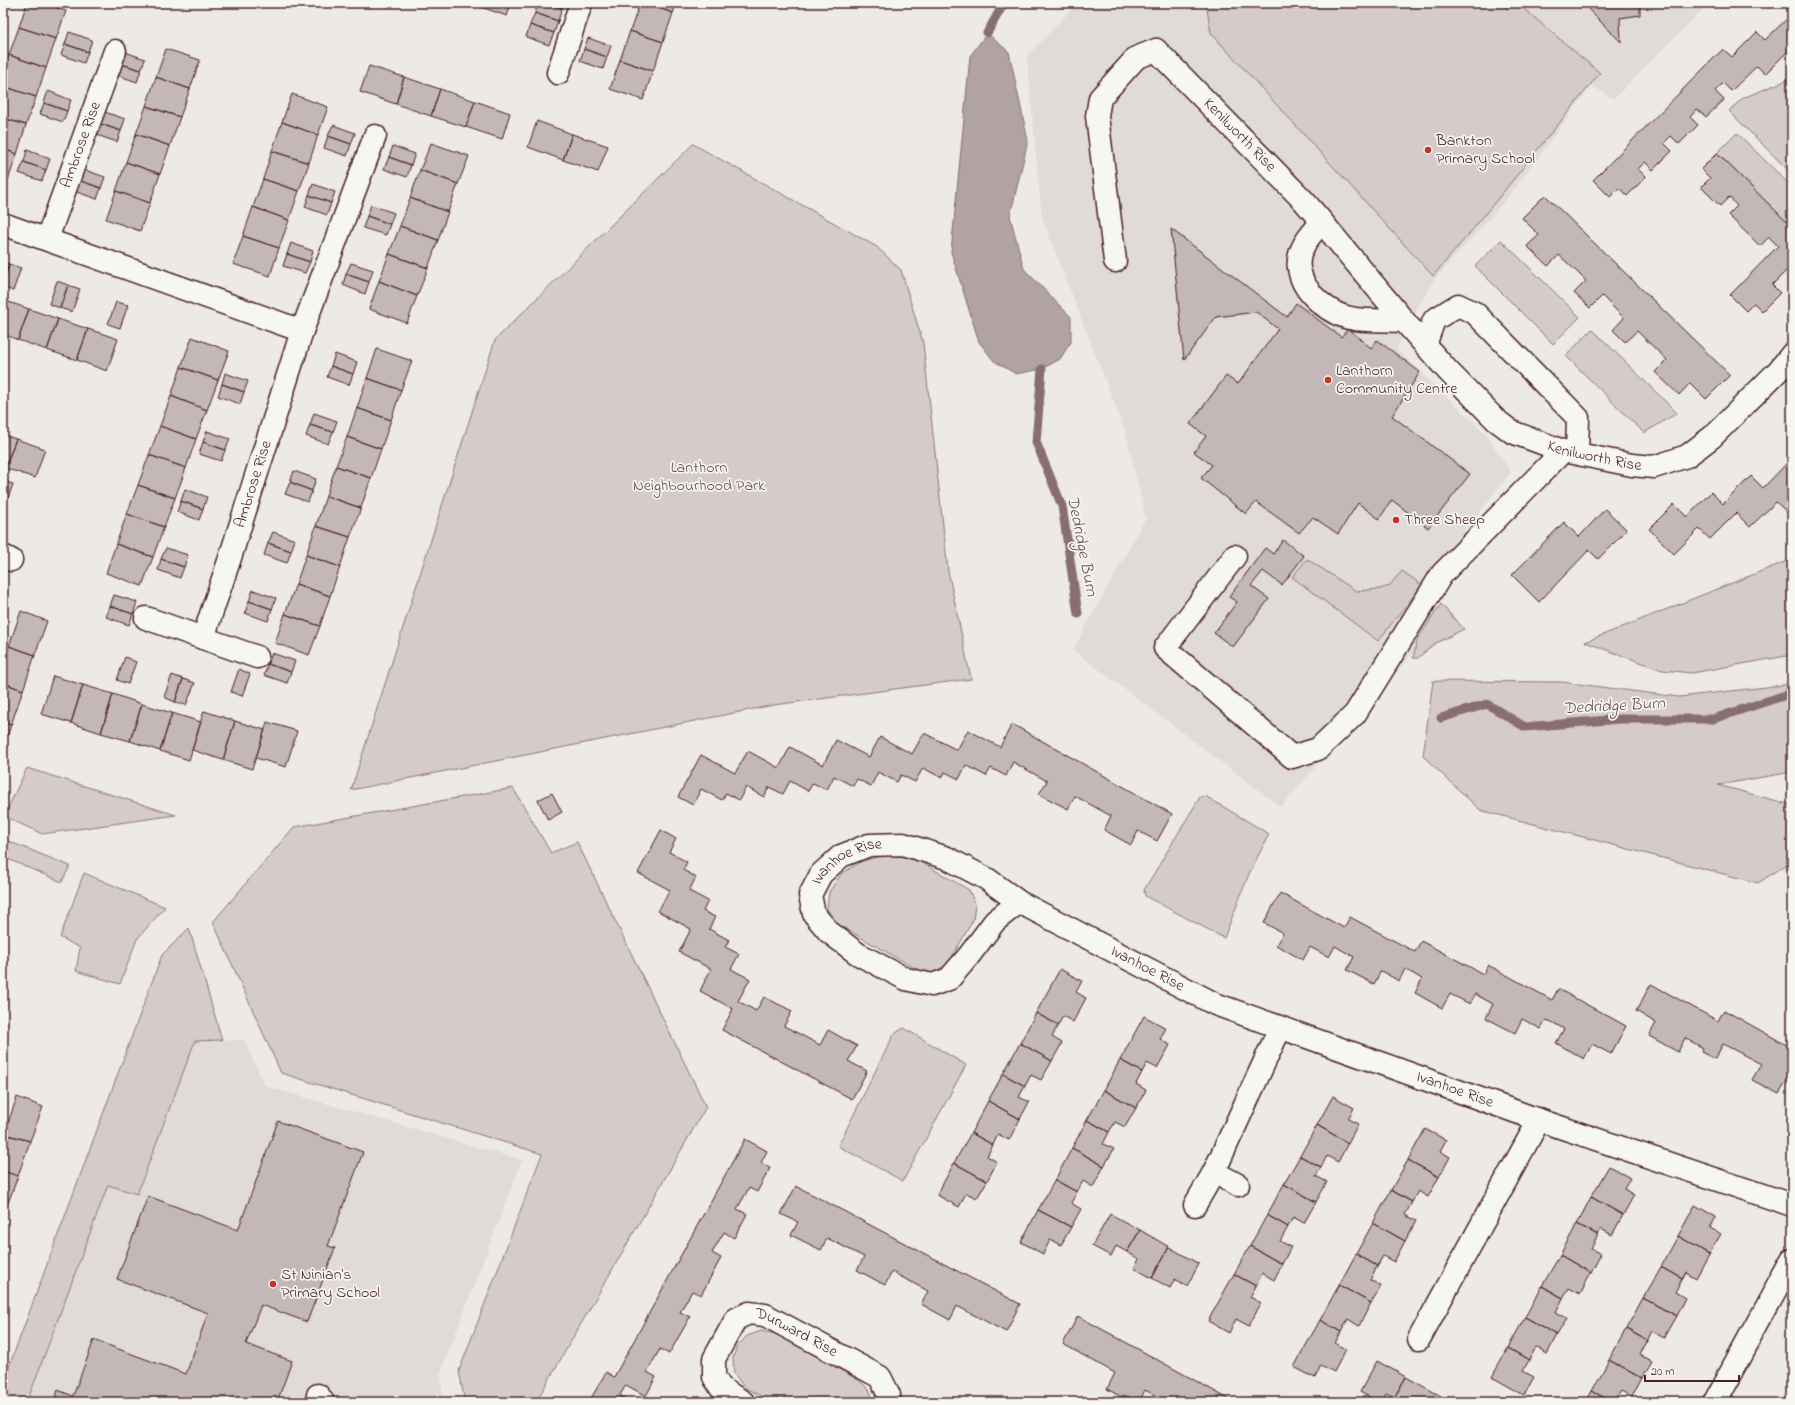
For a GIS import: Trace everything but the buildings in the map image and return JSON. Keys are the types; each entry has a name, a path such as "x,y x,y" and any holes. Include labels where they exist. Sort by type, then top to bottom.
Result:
{"street":[{"path":"558,72 581,3"},
{"name":"Kenilworth Rise","path":"1115,261 1097,116 1100,98 1136,58 1156,50 1304,201 1404,321 1448,371 1496,420 1512,432 1570,452 1632,465 1654,467 1687,456 1712,437 1779,370 1792,354"},
{"name":"Ambrose Rise","path":"47,239 115,51"},
{"name":"Ambrose Rise","path":"203,638 302,331 375,136"},
{"path":"1322,222 1310,236 1301,251 1299,268 1306,287 1320,303 1341,315 1355,319 1404,321"},
{"path":"3,224 175,287 302,331"},
{"path":"1235,556 1165,648 1292,757 1318,749 1355,714 1442,574 1570,452 1578,418 1474,313 1458,306 1434,320 1425,345"},
{"path":"146,618 257,657"},
{"name":"Ivanhoe Rise","path":"1019,902 995,921 968,957 949,979 932,985 906,979 858,954 829,932 814,914 810,896 821,874 841,856 869,845 903,844 947,858 987,879 1019,902 1215,1004 1409,1072 1539,1120 1792,1204"},
{"path":"1194,1205 1214,1172 1280,1028"},
{"path":"1419,1339 1539,1120"},
{"path":"1214,1172 1238,1184"},
{"path":"1720,1400 1792,1260"},
{"name":"Durward Rise","path":"743,1402 721,1388 714,1377 714,1359 736,1319 749,1313 766,1315 880,1377 889,1395 889,1402"}],"shaded area":[{"path":"1078,3 1709,3 1613,99 1592,85 1505,201 1432,282 1396,349 1483,431 1511,472 1440,561 1434,628 1281,807 1073,650 1146,518 1125,430 1042,218 1027,56"},
{"path":"987,33 1009,52 1028,141 1010,216 1024,269 1071,317 1071,342 1060,359 1042,369 1016,374 994,361 979,342 951,252 970,56"},
{"name":"St Ninian's Primary School","path":"244,1040 265,1086 522,1160 440,1374 444,1402 27,1402 108,1185 137,1194 195,1041"}],"green space":[{"name":"Bankton Primary School","path":"1202,3 1501,3 1507,9 1517,3 1600,73 1433,276 1211,33 1207,9"},
{"path":"1792,78 1792,174 1729,111 1743,98"},
{"path":"1737,133 1792,187 1792,227 1717,153"},
{"name":"Lanthorn Neighbourhood Park","path":"693,144 877,247 901,270 923,343 948,571 971,679 774,705 351,790 495,340"},
{"path":"1501,240 1580,317 1553,344 1475,266"},
{"path":"1592,329 1677,413 1644,433 1566,356"},
{"path":"1307,559 1356,591 1380,589 1389,586 1402,571 1422,585 1378,641 1292,577"},
{"path":"1792,559 1792,655 1692,673 1662,670 1585,642"},
{"path":"1441,604 1464,629 1434,644 1418,658 1413,658 1417,640"},
{"path":"1433,681 1562,682 1679,697 1792,684 1792,772 1718,785 1792,805 1792,861 1758,883 1480,810 1423,756"},
{"path":"27,768 176,815 42,834 4,816"},
{"path":"513,788 551,853 577,842 706,1107 536,1402 465,1402 459,1371 542,1154 281,1073 213,922 294,827"},
{"path":"1205,796 1269,834 1249,874 1224,938 1145,896 1144,890 1200,797"},
{"path":"3,839 70,866 62,882 3,857"},
{"path":"885,855 914,858 969,890 975,904 973,920 948,964 932,973 920,971 832,921 827,908 829,892 841,874 862,861"},
{"path":"84,873 165,907 137,939 120,984 76,971 80,948 60,937"},
{"path":"189,928 222,1040 195,1041 137,1194 108,1185 27,1402 3,1402 3,1383 162,955"},
{"path":"904,1028 966,1065 903,1181 838,1146 894,1034"},
{"path":"761,1331 777,1334 860,1381 870,1391 873,1402 772,1402 744,1387 734,1373 733,1358 737,1346 747,1336"}],"waterway":[{"name":"Dedridge Burn","path":"987,33 1004,3"},
{"name":"Dedridge Burn","path":"1042,369 1036,442 1062,506 1078,614"},
{"name":"Dedridge Burn","path":"1441,718 1487,704 1525,727 1620,719 1713,719 1792,693"}],"place":[{"name":"Bankton Primary School","path":"1428,150"},
{"name":"Lanthorn Community Centre","path":"1328,380"},
{"name":"Three Sheep","path":"1396,520"},
{"name":"St Ninian's Primary School","path":"273,1284"}]}
